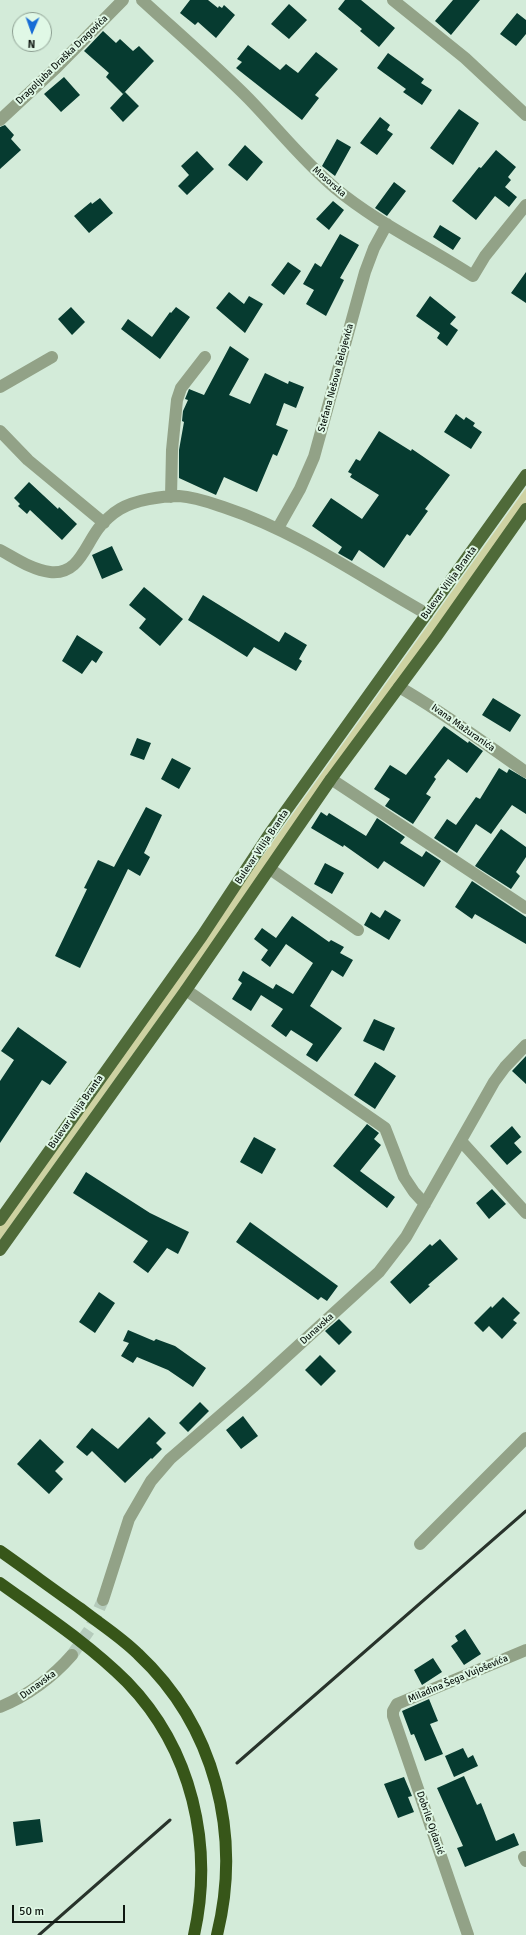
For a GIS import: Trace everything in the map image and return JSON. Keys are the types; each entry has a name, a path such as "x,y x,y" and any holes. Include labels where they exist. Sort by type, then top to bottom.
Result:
{"highway":[{"path":"0,1550 129,1646 167,1685 189,1719 203,1746 213,1774 221,1801 225,1826 226,1879 216,1935"},
{"path":"0,1583 103,1660 135,1691 168,1737 189,1787 200,1833 202,1860 201,1893 194,1935"}],"main road":[{"name":"Bulevar Vilija Branta","path":"0,1220 202,936 270,833 526,475"},
{"name":"Bulevar Vilija Branta","path":"0,1250 186,990 331,779 436,637 526,509"}],"street":[{"name":"Dragoljuba Draška Dragovića","path":"0,120 57,67 123,0"},
{"name":"Mosorska","path":"142,0 249,100 316,172 359,206 473,276 485,256 525,209"},
{"path":"393,0 465,58 526,115"},
{"name":"Stefana Nešova Belojevića","path":"278,528 300,489 314,457 365,272 374,248 387,224"},
{"path":"0,387 52,357"},
{"path":"171,497 172,450 178,400 181,388 205,357"},
{"path":"0,431 28,460 104,523"},
{"path":"0,550 40,570 50,572 65,570 78,562 104,523 120,509 146,500 171,497 191,497 203,500 278,528 427,614"},
{"name":"Ivana Mažuranića","path":"399,687 430,705 475,738 526,772"},
{"path":"331,779 526,908"},
{"path":"270,869 358,930"},
{"path":"186,990 385,1128 404,1177 414,1192 425,1204"},
{"name":"Dunavska","path":"103,1600 129,1519 144,1491 160,1470 181,1448 253,1387 365,1285 392,1256 406,1238 494,1082 505,1067 526,1045"},
{"path":"461,1141 526,1213"},
{"path":"420,1544 526,1438"},
{"name":"Miladina Šega Vujoševića","path":"393,1711 397,1704 526,1650"},
{"name":"Dunavska","path":"0,1707 18,1699 46,1682 72,1655"},
{"name":"Dobrile Ojdanić","path":"393,1711 393,1716 468,1935"}],"green space":[{"path":"526,488 526,505 0,1240 0,1223"}],"building":[{"path":"190,0 208,0 218,8 219,6 222,8 224,5 235,15 216,38 198,22 195,25 180,13"},
{"path":"345,0 361,0 395,28 379,47 360,31 362,29 338,9"},
{"path":"453,0 480,0 451,35 435,21"},
{"path":"289,4 307,20 289,39 271,24"},
{"path":"517,13 526,20 526,34 516,46 500,34"},
{"path":"103,31 116,43 120,39 133,51 139,46 154,61 123,94 106,77 109,73 84,51"},
{"path":"248,45 280,70 286,64 298,73 316,52 338,69 315,95 319,98 302,120 236,68 242,62 237,59"},
{"path":"388,53 424,79 421,83 432,90 422,105 403,92 406,89 377,68"},
{"path":"64,77 80,95 61,112 44,94"},
{"path":"125,92 139,106 123,122 110,108"},
{"path":"459,109 479,123 453,165 430,148"},
{"path":"380,117 390,125 387,130 393,134 377,155 360,143"},
{"path":"5,125 14,135 11,139 21,150 0,169 0,127"},
{"path":"337,139 351,147 335,176 322,166"},
{"path":"245,145 263,162 247,181 228,165"},
{"path":"496,150 516,167 508,177 511,180 505,187 517,197 509,207 495,196 476,220 452,201 479,167 481,168"},
{"path":"197,151 214,169 187,195 178,186 189,175 181,166"},
{"path":"394,182 406,191 387,216 375,208"},
{"path":"100,198 113,213 89,233 74,216 91,202 92,204"},
{"path":"333,201 344,210 329,230 316,219"},
{"path":"440,225 461,238 453,250 433,237"},
{"path":"340,234 359,245 340,278 344,280 326,316 306,304 314,290 303,284 315,263 321,267"},
{"path":"288,262 301,271 284,295 271,285"},
{"path":"526,272 526,303 511,293"},
{"path":"229,292 244,304 249,296 263,304 245,333 216,308"},
{"path":"430,296 456,317 450,324 458,330 447,346 437,338 440,333 416,316"},
{"path":"71,307 85,322 72,335 58,319"},
{"path":"176,307 190,317 160,359 121,329 128,319 152,337 170,312 171,313"},
{"path":"230,346 249,359 229,395 250,404 265,373 288,384 289,381 304,387 296,408 284,403 276,425 288,430 277,456 273,454 257,492 224,477 216,495 179,478 179,450 184,422 182,421 183,411 188,400 185,399 189,389 204,395"},
{"path":"456,414 464,420 466,417 475,423 473,426 482,432 471,449 444,432"},
{"path":"379,431 411,451 412,449 450,475 425,509 428,511 410,536 407,534 384,568 359,550 352,561 338,553 342,547 312,526 331,498 362,519 379,495 350,477 352,474 348,472 356,459 360,461"},
{"path":"29,482 58,509 59,507 77,524 62,540 30,510 27,514 18,506 20,504 14,498"},
{"path":"112,546 123,570 102,579 92,555"},
{"path":"144,587 183,619 160,646 139,628 146,619 129,605"},
{"path":"203,595 279,642 285,632 307,645 299,659 302,661 296,671 254,647 247,657 188,620"},
{"path":"77,635 103,652 96,663 92,660 82,674 62,661"},
{"path":"493,698 521,715 510,732 482,715"},
{"path":"444,726 468,743 469,741 483,751 467,773 448,759 434,777 436,779 426,794 431,797 413,824 385,806 390,799 374,789 390,765 406,775"},
{"path":"137,738 151,743 144,760 130,755"},
{"path":"172,758 191,768 179,789 161,779"},
{"path":"499,768 507,773 509,769 526,779 526,814 512,805 491,834 476,824 457,853 434,838 447,819 456,825 476,797 480,799"},
{"path":"146,807 162,815 144,853 150,857 140,876 128,869 80,968 55,956 87,889 84,888 98,860 114,867"},
{"path":"321,812 327,816 329,813 366,836 377,818 405,837 400,843 422,857 426,851 441,861 424,887 384,861 378,869 344,845 343,847 311,828"},
{"path":"501,829 526,847 526,857 516,872 520,876 511,889 475,866"},
{"path":"325,863 344,873 332,894 314,884"},
{"path":"472,881 526,917 526,944 475,914 472,919 455,907"},
{"path":"385,910 401,920 389,940 364,925 371,912 380,918"},
{"path":"292,916 329,942 331,940 344,947 340,953 353,960 343,977 332,970 310,1006 342,1028 317,1062 306,1055 313,1044 291,1030 286,1037 271,1026 283,1009 261,995 251,1011 232,999 242,983 238,980 243,971 273,989 276,984 293,994 313,963 286,944 270,967 261,960 268,950 254,939 262,928 276,938"},
{"path":"374,1019 395,1028 384,1051 363,1041"},
{"path":"18,1027 67,1062 50,1085 42,1080 0,1143 0,1081 14,1060 1,1051"},
{"path":"526,1056 526,1084 512,1071"},
{"path":"375,1062 396,1076 375,1109 354,1095"},
{"path":"367,1124 379,1133 374,1139 381,1145 360,1171 395,1197 387,1208 333,1166"},
{"path":"512,1126 521,1137 514,1143 522,1152 507,1165 490,1146"},
{"path":"254,1137 276,1149 262,1174 240,1162"},
{"path":"86,1172 150,1213 189,1232 178,1254 167,1248 148,1273 133,1262 148,1241 73,1193"},
{"path":"492,1189 506,1204 489,1219 476,1203"},
{"path":"250,1222 338,1286 327,1301 321,1297 318,1300 236,1242"},
{"path":"440,1239 458,1259 428,1285 430,1286 410,1304 390,1282 430,1244 432,1246"},
{"path":"99,1292 115,1303 95,1333 79,1322"},
{"path":"503,1297 520,1313 513,1320 517,1323 502,1339 489,1326 483,1332 474,1323 491,1306 492,1308"},
{"path":"339,1319 352,1332 339,1345 325,1331"},
{"path":"128,1330 154,1341 156,1339 175,1346 206,1368 193,1387 168,1370 137,1357 133,1363 121,1356 129,1343 123,1341"},
{"path":"320,1355 336,1371 321,1386 305,1370"},
{"path":"200,1402 209,1411 188,1432 179,1423"},
{"path":"243,1416 258,1436 241,1449 226,1430"},
{"path":"149,1417 166,1433 156,1443 162,1449 125,1483 92,1451 87,1456 76,1447 92,1428 118,1449"},
{"path":"40,1439 64,1462 55,1471 63,1479 49,1494 17,1464"},
{"path":"465,1629 481,1654 464,1665 451,1646 458,1641 455,1636"},
{"path":"433,1658 442,1672 422,1685 414,1670"},
{"path":"429,1699 438,1721 430,1724 443,1754 425,1761 414,1734 411,1735 402,1711"},
{"path":"463,1748 468,1758 473,1755 478,1766 454,1777 445,1756"},
{"path":"464,1776 477,1805 481,1803 496,1841 514,1833 519,1845 465,1867 457,1848 463,1846 437,1788"},
{"path":"404,1777 412,1796 408,1797 414,1812 398,1818 384,1784"},
{"path":"40,1819 43,1842 16,1846 13,1822"}],"tunnel":[{"path":"72,1655 90,1629 103,1600"}],"railway":[{"path":"237,1763 526,1511"},
{"path":"39,1935 170,1820"}]}
